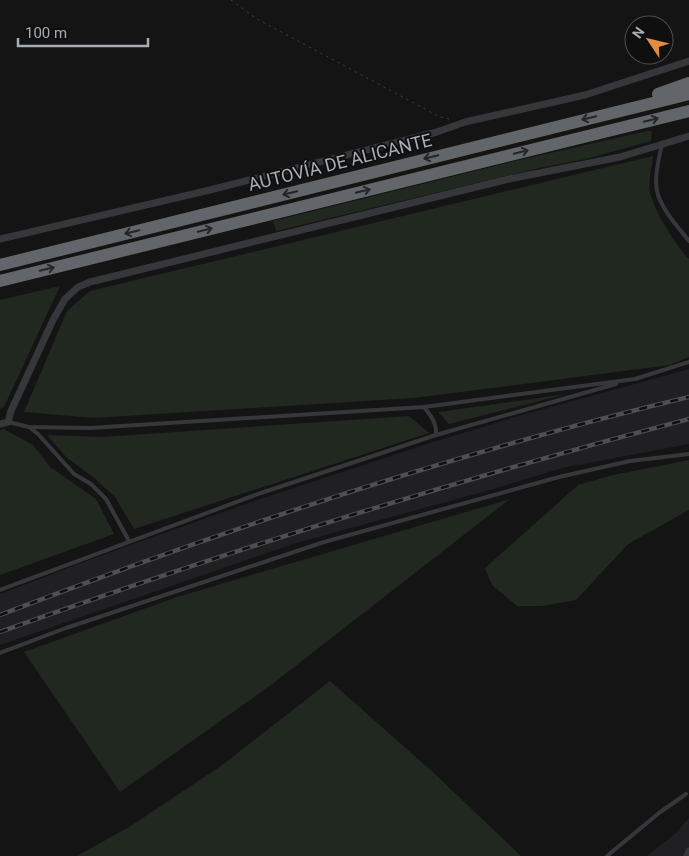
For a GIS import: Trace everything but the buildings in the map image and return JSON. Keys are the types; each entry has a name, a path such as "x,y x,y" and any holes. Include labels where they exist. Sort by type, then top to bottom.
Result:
{"highway":[{"path":"636,107 654,96 689,83"},
{"name":"AUTOVÍA DE ALICANTE","path":"0,265 689,94"},
{"name":"AUTOVÍA DE ALICANTE","path":"0,281 689,111"}],"street":[{"path":"0,239 167,201 438,132 465,122 585,95 689,61"},
{"path":"4,423 53,320 65,299 78,287 109,277 499,181 620,157 689,136"},
{"path":"688,856 689,851"}],"lane":[{"path":"662,144 657,173 658,194 675,224 689,241"},
{"path":"0,590 258,494 436,435 689,362"},
{"path":"4,423 29,427 90,428 424,406 631,379"},
{"path":"424,406 432,417 437,429 436,435"},
{"path":"29,427 38,434 74,474 91,484 106,499 129,541"},
{"path":"0,653 185,587 324,542 558,477 630,461 689,454"},
{"path":"607,856 659,813 688,793"}],"path":[{"path":"231,0 257,19 440,117 465,122"}],"shaded area":[{"path":"652,131 651,141 586,159 544,167 276,231 273,221 515,161"},
{"path":"653,156 649,183 652,199 666,227 689,259 689,357 670,365 414,398 93,418 24,412 67,311 90,291"},
{"path":"60,286 4,407 0,409 0,300"},
{"path":"689,369 689,444 562,468 490,490 296,543 0,645 0,594 243,505 430,443 522,415"},
{"path":"567,394 449,424 438,412 439,412"},
{"path":"409,416 429,433 134,529 115,497 93,477 66,457 47,435 102,437"},
{"path":"4,429 33,445 50,467 96,499 114,534 0,575 0,430"},
{"path":"689,460 689,510 628,544 576,600 542,606 517,606 492,585 485,568 578,485 613,475"},
{"path":"510,499 271,685 120,792 24,652 177,597"},
{"path":"330,681 436,775 521,856 77,856 129,827 221,766"},
{"path":"689,818 689,856 647,856 676,833"}],"railway":[{"path":"0,615 255,523 341,495 514,443 689,397"},
{"path":"0,632 171,573 342,518 602,442 689,419"}]}
